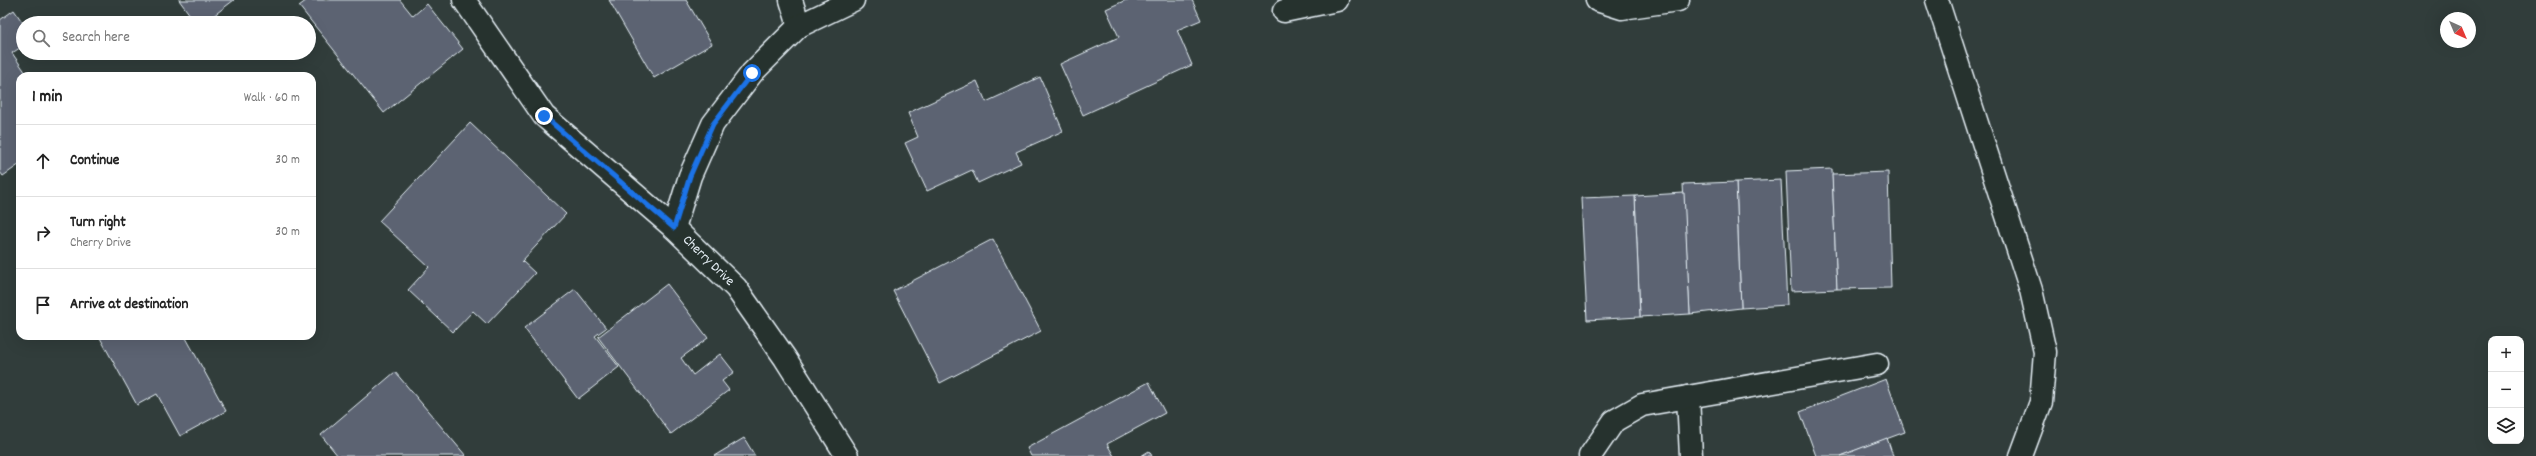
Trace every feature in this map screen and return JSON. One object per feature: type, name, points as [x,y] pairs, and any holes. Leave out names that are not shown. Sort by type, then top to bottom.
[{"type":"street","name":"Cherry Drive","points":[[464,0],[544,116],[674,228],[736,288],[784,358],[847,456]]},
{"type":"street","points":[[791,0],[799,26]]},
{"type":"street","points":[[674,228],[690,176],[713,124],[752,73],[799,26],[853,0]]},
{"type":"street","points":[[1284,11],[1337,0]]},
{"type":"street","points":[[1597,0],[1622,8],[1678,0]]},
{"type":"street","points":[[1937,0],[2031,290],[2045,352],[2041,402],[2021,456]]},
{"type":"street","points":[[1590,456],[1614,421],[1642,405],[1877,364]]},
{"type":"street","points":[[1688,397],[1691,456]]},
{"type":"building","points":[[179,0],[234,0],[213,16],[191,16]]},
{"type":"building","points":[[307,0],[400,0],[413,16],[427,4],[463,49],[384,113],[316,27],[316,16],[307,16],[299,6]]},
{"type":"building","points":[[609,0],[686,0],[712,44],[654,78]]},
{"type":"building","points":[[1126,0],[1192,0],[1201,20],[1177,30],[1192,65],[1083,115],[1060,64],[1119,37],[1106,9]]},
{"type":"building","points":[[14,10],[18,16],[16,16],[16,50],[12,53],[25,72],[16,72],[16,167],[3,176],[0,172],[0,20]]},
{"type":"building","points":[[1040,77],[1063,131],[1016,152],[1021,163],[978,183],[972,170],[927,191],[905,143],[918,137],[908,113],[977,81],[986,102]]},
{"type":"building","points":[[470,123],[566,214],[522,261],[535,273],[487,324],[473,311],[453,332],[408,290],[429,267],[379,221]]},
{"type":"building","points":[[1832,169],[1837,289],[1791,291],[1786,171]]},
{"type":"building","points":[[1888,172],[1891,288],[1837,289],[1832,174]]},
{"type":"building","points":[[1781,180],[1787,305],[1741,308],[1736,182]]},
{"type":"building","points":[[1736,182],[1741,308],[1690,314],[1683,184]]},
{"type":"building","points":[[1684,193],[1690,314],[1640,317],[1635,196]]},
{"type":"building","points":[[1635,196],[1640,317],[1587,320],[1581,198]]},
{"type":"building","points":[[993,239],[1041,331],[940,383],[893,291]]},
{"type":"building","points":[[667,284],[708,338],[681,358],[693,375],[720,354],[734,372],[722,381],[729,390],[671,434],[598,337]]},
{"type":"building","points":[[575,289],[606,328],[595,336],[619,367],[578,399],[524,328]]},
{"type":"building","points":[[101,340],[187,340],[226,411],[180,436],[157,394],[137,405]]},
{"type":"building","points":[[395,372],[466,456],[338,456],[321,435]]},
{"type":"building","points":[[1886,379],[1905,432],[1840,456],[1816,456],[1800,412]]},
{"type":"building","points":[[1149,382],[1165,413],[1107,444],[1114,456],[1031,456],[1027,448]]},
{"type":"building","points":[[744,438],[755,456],[714,456]]},
{"type":"building","points":[[1887,438],[1893,456],[1840,456]]},
{"type":"building","points":[[1149,451],[1152,456],[1141,456]]},
{"type":"route","points":[[544,116],[674,228],[690,176],[713,124],[752,73]]}]
